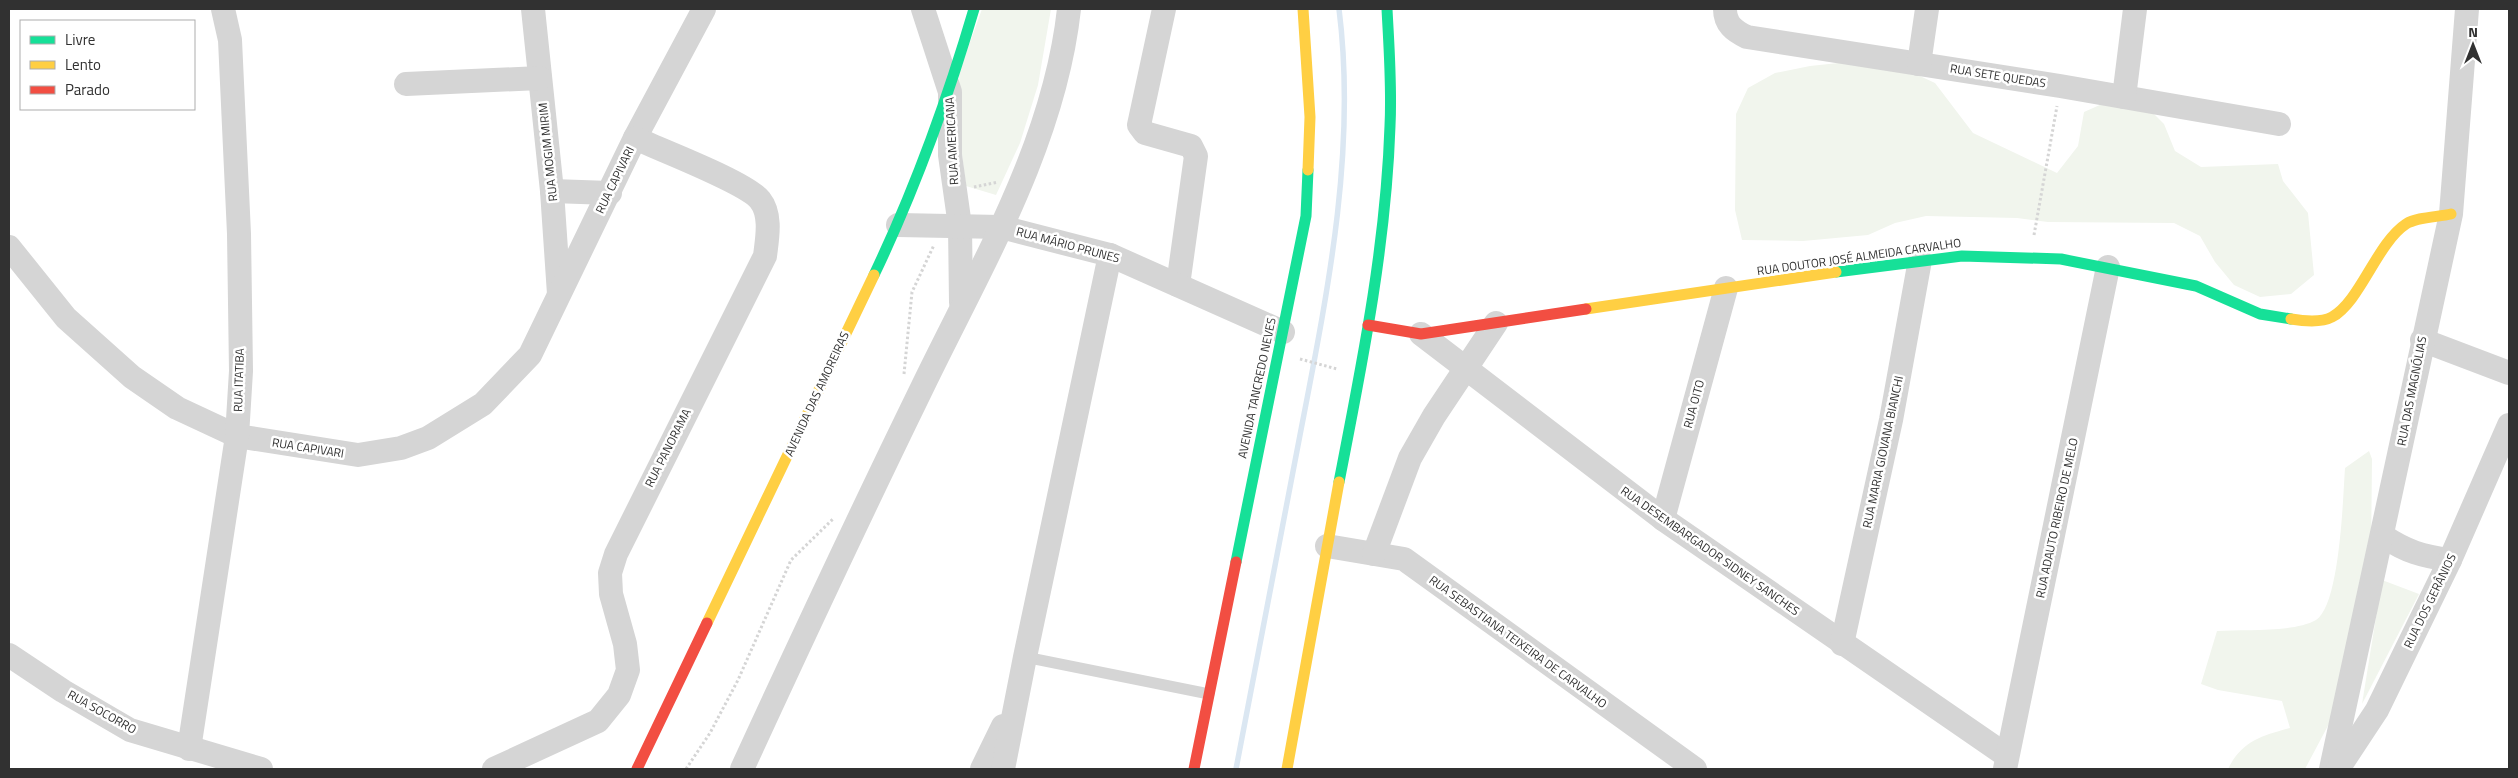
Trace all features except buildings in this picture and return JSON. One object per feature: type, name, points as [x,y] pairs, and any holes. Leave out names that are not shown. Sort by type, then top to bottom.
[{"type":"main road","name":"AVENIDA DAS AMOREIRAS","points":[[637,769],[898,225],[950,92],[974,9]]},
{"type":"main road","name":"AVENIDA TANCREDO NEVES","points":[[1194,769],[1306,216],[1310,117],[1303,9]]},
{"type":"main road","points":[[1287,769],[1368,326],[1391,143],[1391,58],[1388,9]]},
{"type":"main road","name":"RUA DOUTOR JOSÉ ALMEIDA CARVALHO","points":[[1368,326],[1421,334],[1920,260],[1962,256],[2060,259],[2108,267],[2196,286],[2260,314],[2306,321],[2332,317],[2346,304],[2394,234],[2408,224],[2451,214]]},
{"type":"street","name":"RUA ITATIBA","points":[[189,749],[237,436],[241,371],[239,234],[230,40],[223,9]]},
{"type":"street","name":"RUA MOGIM MIRIM","points":[[533,9],[552,191],[559,296]]},
{"type":"street","name":"RUA CAPIVARI","points":[[9,247],[66,318],[132,377],[177,408],[237,436],[358,455],[401,448],[428,438],[483,404],[530,355],[635,138],[704,9]]},
{"type":"street","name":"RUA AMERICANA","points":[[923,9],[950,92],[950,155],[954,192],[949,226],[961,307]]},
{"type":"street","points":[[742,769],[860,513],[1001,227],[1017,190],[1037,143],[1051,96],[1066,38],[1069,9]]},
{"type":"street","points":[[1164,9],[1138,125],[1145,133],[1191,146],[1195,149],[1196,156],[1178,285]]},
{"type":"street","points":[[1919,64],[1927,9]]},
{"type":"street","points":[[2124,97],[2135,9]]},
{"type":"street","name":"RUA DAS MAGNÓLIAS","points":[[2331,769],[2383,536],[2422,340],[2451,214],[2467,9]]},
{"type":"street","name":"RUA SETE QUEDAS","points":[[1725,12],[1733,30],[1746,38],[2124,97],[2279,124]]},
{"type":"street","points":[[406,84],[540,78]]},
{"type":"street","name":"RUA PANORAMA","points":[[494,769],[598,721],[619,695],[628,670],[625,644],[611,594],[610,574],[616,554],[765,256],[769,227],[760,200],[743,187],[635,138]]},
{"type":"street","points":[[552,191],[610,193]]},
{"type":"street","name":"RUA MÁRIO PRUNES","points":[[898,225],[1001,227],[1110,255],[1283,332]]},
{"type":"street","points":[[1003,769],[1110,255]]},
{"type":"street","name":"RUA MARIA GIOVANA BIANCHI","points":[[1842,644],[1891,420],[1920,260]]},
{"type":"street","name":"RUA ADAUTO RIBEIRO DE MELO","points":[[2006,763],[2108,267]]},
{"type":"street","name":"RUA OITO","points":[[1663,520],[1726,288]]},
{"type":"street","points":[[1374,554],[1410,458],[1465,368],[1496,323]]},
{"type":"street","name":"RUA DESEMBARGADOR SIDNEY SANCHES","points":[[1421,334],[1663,520],[1842,644],[2006,763]]},
{"type":"street","points":[[2422,340],[2509,373]]},
{"type":"street","name":"RUA DOS GERÂNIOS","points":[[2338,769],[2377,710],[2450,560],[2509,425]]},
{"type":"street","points":[[2383,536],[2404,550],[2425,557],[2450,560]]},
{"type":"street","name":"RUA SEBASTIANA TEIXEIRA DE CARVALHO","points":[[1327,546],[1404,559],[1696,769]]},
{"type":"street","name":"RUA SOCORRO","points":[[9,655],[63,691],[130,730],[261,769]]},
{"type":"street","points":[[982,769],[1016,700]]},
{"type":"lane","points":[[1025,656],[1210,695]]},
{"type":"path","points":[[2036,224],[2056,112]]},
{"type":"path","points":[[954,192],[1009,180],[1017,190]]},
{"type":"path","points":[[904,377],[912,292],[938,236],[949,226]]},
{"type":"path","points":[[1293,358],[1332,366]]},
{"type":"path","points":[[686,769],[710,733],[738,680],[791,560],[837,515]]},
{"type":"shaded area","points":[[982,9],[1051,9],[1038,85],[1020,143],[996,195],[966,186],[962,154],[959,73]]},
{"type":"shaded area","points":[[1848,62],[1909,71],[1935,83],[1973,133],[2057,173],[2078,146],[2084,112],[2111,100],[2141,101],[2164,124],[2175,151],[2201,167],[2278,164],[2283,181],[2308,213],[2314,275],[2291,294],[2260,297],[2234,285],[2215,262],[2200,236],[2174,223],[2048,222],[2017,218],[1926,216],[1895,223],[1868,235],[1803,241],[1742,240],[1735,210],[1736,114],[1748,88],[1775,73],[1810,66]]},
{"type":"shaded area","points":[[2369,451],[2372,459],[2371,555],[2331,720],[2305,769],[2228,769],[2240,752],[2253,741],[2290,728],[2282,701],[2218,690],[2201,684],[2217,631],[2281,629],[2316,620],[2324,610],[2335,573],[2339,549],[2345,468]]},
{"type":"shaded area","points":[[2382,580],[2419,594],[2362,704]]},
{"type":"waterway","points":[[1236,769],[1329,276],[1342,169],[1344,116],[1344,62],[1339,9]]},
{"type":"traffic: fast","points":[[874,275],[903,210],[929,144],[953,77],[974,9]]},
{"type":"traffic: fast","points":[[1339,482],[1372,305],[1384,216],[1391,111],[1387,9]]},
{"type":"traffic: fast","points":[[1236,562],[1306,216],[1308,170]]},
{"type":"traffic: fast","points":[[1836,272],[1962,256],[2061,259],[2196,286],[2260,314],[2291,319]]},
{"type":"traffic: slow","points":[[1303,9],[1310,117],[1308,170]]},
{"type":"traffic: slow","points":[[2291,319],[2317,321],[2332,317],[2351,299],[2386,244],[2406,224],[2451,214]]},
{"type":"traffic: slow","points":[[1586,309],[1836,272]]},
{"type":"traffic: slow","points":[[707,623],[874,275]]},
{"type":"traffic: slow","points":[[1287,769],[1339,482]]},
{"type":"traffic: jam","points":[[1368,325],[1421,334],[1586,309]]},
{"type":"traffic: jam","points":[[1194,769],[1236,562]]},
{"type":"traffic: jam","points":[[637,769],[707,623]]}]
